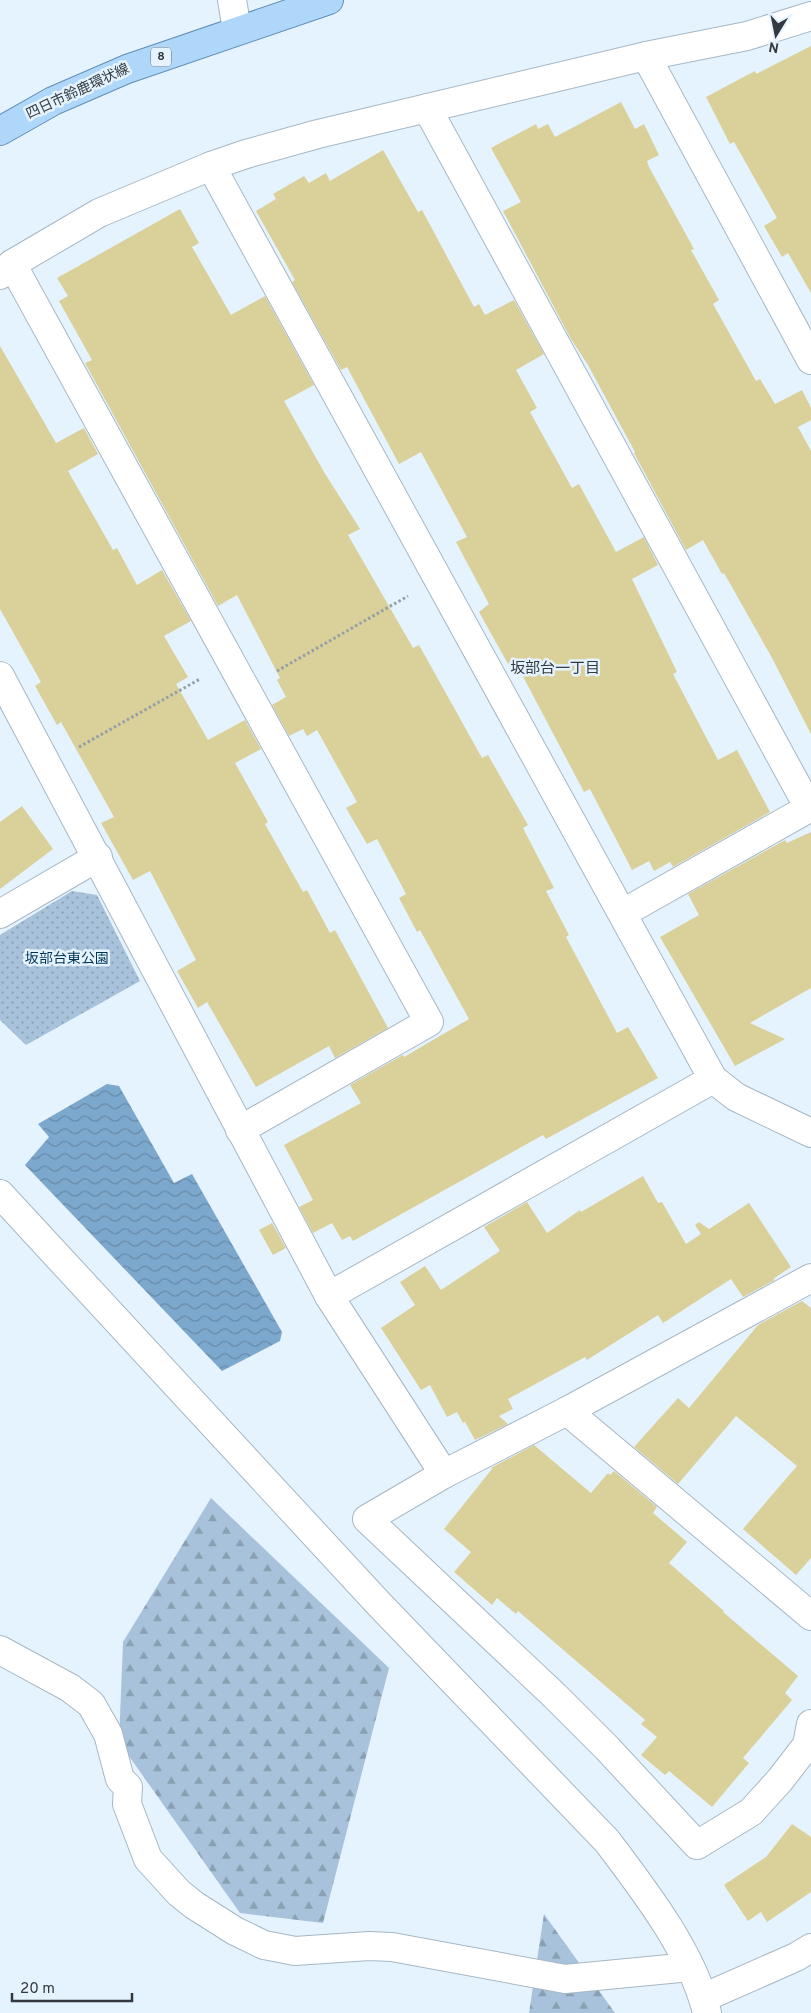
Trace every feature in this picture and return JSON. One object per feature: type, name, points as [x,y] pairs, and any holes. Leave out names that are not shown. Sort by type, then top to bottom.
[{"type":"main road","name":"四日市鈴鹿環状線","points":[[0,131],[53,101],[127,69],[329,0]]},
{"type":"street","points":[[232,0],[237,30]]},
{"type":"street","points":[[240,1130],[429,1022],[231,661],[6,269],[99,213],[211,166],[246,154],[318,134],[646,56],[747,36],[811,16]]},
{"type":"street","points":[[646,56],[811,360]]},
{"type":"street","points":[[427,108],[810,807],[623,912]]},
{"type":"street","points":[[211,166],[623,912],[713,1079],[736,1097],[811,1133]]},
{"type":"street","points":[[0,676],[330,1296],[444,1474]]},
{"type":"street","points":[[0,914],[98,857]]},
{"type":"street","points":[[330,1296],[713,1079]]},
{"type":"street","points":[[0,1194],[380,1604],[607,1841],[662,1918],[690,1967],[705,2005],[811,1948]]},
{"type":"street","points":[[811,1278],[567,1411],[444,1474],[367,1519],[562,1702],[697,1846],[751,1812],[806,1745],[811,1724]]},
{"type":"street","points":[[567,1411],[811,1616]]},
{"type":"street","points":[[0,1650],[70,1688],[91,1704],[108,1734],[120,1779],[128,1787],[127,1804],[148,1859],[163,1878],[194,1905],[236,1931],[264,1944],[295,1951],[369,1946],[392,1947],[565,1979],[690,1967]]},
{"type":"path","points":[[246,689],[438,578]]},
{"type":"path","points":[[48,764],[231,661]]},
{"type":"green space","name":"坂部台東公園","points":[[72,891],[97,895],[140,981],[26,1045],[0,1020],[0,935]]},
{"type":"green space","points":[[211,1498],[389,1668],[323,1923],[240,1913],[119,1742],[123,1642]]},
{"type":"green space","points":[[544,1914],[615,2013],[529,2013]]},
{"type":"water","points":[[107,1084],[119,1086],[174,1183],[192,1174],[282,1332],[280,1341],[222,1371],[25,1165],[49,1137],[38,1124]]},
{"type":"building","points":[[811,46],[811,293],[788,253],[782,257],[764,226],[777,218],[734,142],[730,144],[706,97],[755,71],[756,74]]},
{"type":"building","points":[[621,102],[635,129],[644,124],[659,155],[647,161],[649,167],[694,249],[691,250],[719,300],[713,304],[756,381],[760,379],[775,404],[802,390],[811,408],[811,420],[798,427],[811,451],[811,734],[772,658],[703,540],[686,550],[635,452],[588,365],[571,339],[503,211],[521,202],[491,148],[536,124],[538,129],[548,124],[555,137]]},
{"type":"building","points":[[383,150],[418,212],[422,210],[474,307],[479,304],[485,315],[514,300],[544,354],[516,370],[537,408],[530,412],[572,488],[579,484],[616,552],[644,537],[658,565],[632,579],[677,672],[673,674],[718,760],[737,750],[770,812],[673,867],[670,862],[654,871],[649,861],[632,870],[590,789],[584,792],[518,667],[512,671],[479,612],[489,604],[456,542],[467,537],[421,452],[399,464],[347,367],[341,370],[292,282],[295,280],[256,211],[276,199],[273,194],[304,176],[309,183],[326,173],[330,181]]},
{"type":"building","points":[[180,209],[199,243],[192,247],[231,315],[265,296],[314,385],[284,401],[324,472],[360,529],[348,535],[413,648],[419,645],[482,758],[488,755],[528,825],[523,828],[554,888],[546,891],[569,935],[566,937],[617,1033],[628,1027],[658,1078],[546,1139],[543,1135],[353,1241],[350,1236],[342,1240],[332,1223],[313,1233],[299,1207],[313,1200],[284,1145],[361,1103],[350,1085],[403,1055],[404,1057],[469,1019],[420,930],[417,932],[399,898],[406,894],[377,839],[367,844],[346,808],[357,802],[317,730],[307,736],[303,729],[289,736],[272,705],[286,697],[277,680],[280,678],[237,595],[218,606],[85,363],[92,360],[59,301],[68,296],[57,278]]},
{"type":"building","points":[[0,346],[56,443],[84,428],[98,454],[68,471],[113,550],[117,548],[137,585],[162,570],[191,621],[164,636],[188,677],[176,684],[208,740],[245,720],[261,749],[235,763],[268,822],[265,824],[303,892],[307,890],[330,933],[335,930],[388,1028],[335,1058],[329,1046],[256,1087],[207,1002],[198,1008],[177,971],[196,960],[150,871],[133,880],[101,823],[114,817],[61,722],[57,725],[35,686],[41,682],[0,609]]},
{"type":"building","points":[[22,806],[53,849],[0,889],[0,822]]},
{"type":"building","points":[[811,832],[811,988],[750,1023],[785,1039],[735,1066],[660,937],[699,915],[688,894],[785,840],[787,843]]},
{"type":"building","points":[[643,1176],[658,1203],[662,1202],[686,1244],[701,1234],[695,1225],[699,1222],[709,1229],[749,1203],[791,1267],[773,1279],[775,1280],[743,1297],[731,1279],[663,1323],[658,1315],[587,1360],[585,1357],[508,1399],[513,1409],[499,1416],[508,1424],[475,1440],[457,1412],[447,1417],[430,1385],[421,1390],[381,1328],[415,1305],[400,1282],[425,1266],[441,1290],[500,1251],[484,1227],[527,1202],[547,1233],[580,1210],[581,1212]]},
{"type":"building","points":[[272,1223],[286,1248],[273,1255],[259,1230]]},
{"type":"building","points":[[802,1301],[811,1308],[811,1558],[796,1575],[743,1529],[797,1466],[736,1416],[678,1484],[634,1447],[678,1398],[689,1408],[758,1325]]},
{"type":"building","points":[[534,1445],[591,1493],[608,1473],[610,1475],[614,1471],[657,1507],[653,1513],[687,1542],[669,1563],[798,1676],[785,1693],[792,1700],[743,1758],[749,1763],[712,1807],[669,1771],[665,1775],[641,1755],[657,1737],[641,1724],[645,1720],[518,1611],[516,1614],[497,1598],[492,1605],[454,1572],[471,1552],[444,1529],[491,1468]]},
{"type":"building","points":[[792,1824],[811,1837],[811,1892],[767,1922],[761,1912],[748,1921],[724,1885],[766,1857]]},
{"type":"district","name":"坂部台一丁目","points":[[555,669]]}]
